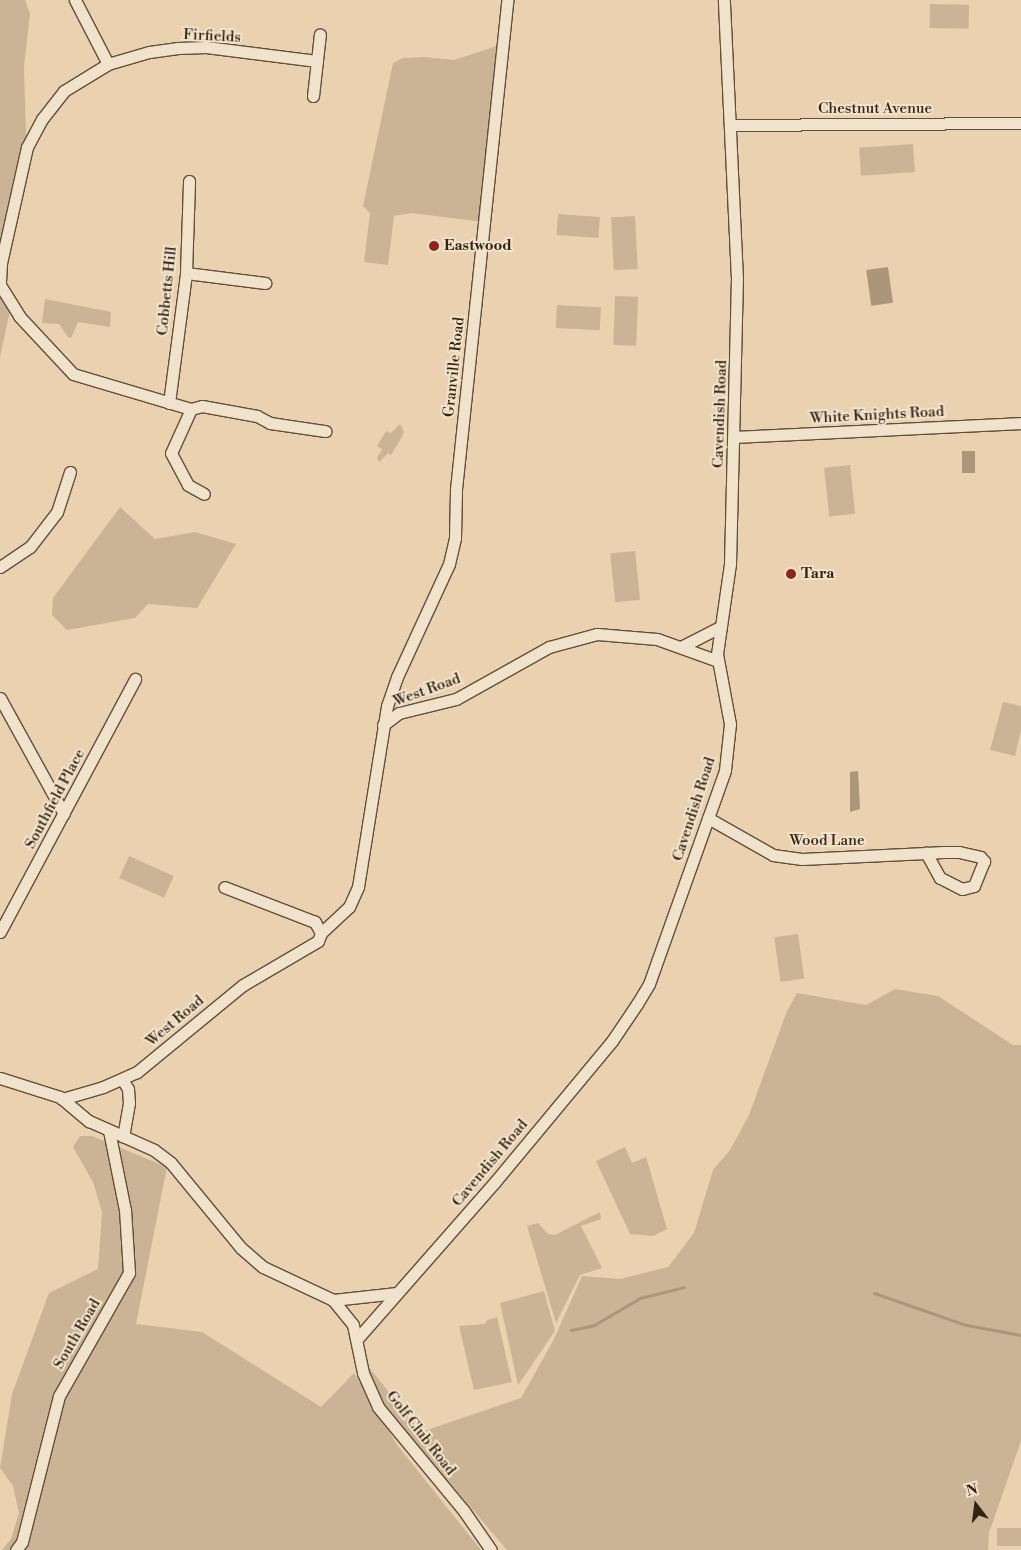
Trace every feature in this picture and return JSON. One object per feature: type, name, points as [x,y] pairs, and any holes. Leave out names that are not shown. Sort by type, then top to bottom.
[{"type":"street","points":[[75,0],[108,64]]},
{"type":"street","name":"Granville Road","points":[[383,725],[396,677],[449,564],[455,538],[456,489],[508,0]]},
{"type":"street","name":"Cavendish Road","points":[[358,1339],[612,1041],[637,1004],[649,984],[725,770],[728,749],[728,710],[718,661],[720,627],[730,564],[737,278],[724,0]]},
{"type":"street","points":[[313,96],[320,34]]},
{"type":"street","name":"Firfields","points":[[0,263],[27,147],[42,119],[64,91],[108,64],[149,52],[196,48],[317,61]]},
{"type":"street","name":"Chestnut Avenue","points":[[730,125],[1021,123]]},
{"type":"street","name":"Cobbetts Hill","points":[[169,403],[186,273],[189,181]]},
{"type":"street","points":[[0,263],[0,284],[8,302],[67,371],[191,409],[202,406],[257,416],[270,423],[325,431]]},
{"type":"street","points":[[186,273],[265,283]]},
{"type":"street","points":[[191,409],[170,453],[188,484],[197,493]]},
{"type":"street","name":"White Knights Road","points":[[734,438],[1021,423]]},
{"type":"street","points":[[0,567],[30,548],[57,512],[70,472]]},
{"type":"street","points":[[681,647],[720,627]]},
{"type":"street","name":"West Road","points":[[62,1099],[122,1079],[136,1072],[244,985],[318,941],[321,933],[348,907],[358,887],[383,725],[399,713],[456,699],[549,647],[579,637],[618,634],[657,639],[718,661]]},
{"type":"street","name":"Southfield Place","points":[[0,932],[135,678]]},
{"type":"street","points":[[0,698],[64,814]]},
{"type":"street","name":"Wood Lane","points":[[708,818],[773,855],[802,859],[926,853],[959,852],[980,857],[984,861],[974,886],[962,889],[940,878],[926,853]]},
{"type":"street","points":[[224,888],[304,916],[315,922],[321,933]]},
{"type":"street","points":[[0,1078],[62,1099],[109,1131],[154,1150],[171,1163],[253,1259],[333,1300],[397,1294]]},
{"type":"street","points":[[122,1079],[128,1089],[123,1136]]},
{"type":"street","name":"South Road","points":[[16,1550],[22,1542],[59,1396],[129,1273],[125,1210],[109,1131]]},
{"type":"street","name":"Golf Club Road","points":[[333,1300],[347,1315],[358,1339],[363,1373],[378,1408],[464,1512],[490,1550]]},
{"type":"shaded area","points":[[0,0],[25,0],[30,14],[24,67],[26,135],[0,244]]},
{"type":"shaded area","points":[[930,4],[969,5],[969,29],[930,28]]},
{"type":"shaded area","points":[[506,43],[484,222],[411,213],[394,216],[388,265],[364,262],[370,213],[363,206],[393,63],[403,58],[425,57],[454,60]]},
{"type":"shaded area","points":[[913,144],[915,172],[861,176],[859,148]]},
{"type":"shaded area","points":[[558,214],[600,217],[598,238],[557,235]]},
{"type":"shaded area","points":[[635,216],[638,269],[614,270],[611,217]]},
{"type":"shaded area","points":[[888,267],[893,303],[871,306],[866,270]]},
{"type":"shaded area","points":[[0,291],[10,311],[0,357]]},
{"type":"shaded area","points":[[615,296],[638,297],[636,346],[613,345]]},
{"type":"shaded area","points":[[45,299],[111,312],[110,327],[78,322],[71,338],[68,337],[59,324],[42,323]]},
{"type":"shaded area","points":[[557,305],[601,307],[600,330],[556,328]]},
{"type":"shaded area","points":[[400,424],[404,432],[400,440],[391,455],[388,453],[379,462],[377,458],[382,449],[377,446],[386,431],[391,433]]},
{"type":"shaded area","points":[[962,451],[975,451],[975,473],[962,473]]},
{"type":"shaded area","points":[[850,465],[855,514],[829,516],[824,468]]},
{"type":"shaded area","points":[[120,507],[155,539],[195,532],[236,544],[197,608],[148,604],[135,618],[67,630],[52,615],[53,598]]},
{"type":"shaded area","points":[[635,551],[640,600],[615,602],[610,554]]},
{"type":"shaded area","points":[[1003,702],[1021,706],[1021,730],[1015,756],[990,750]]},
{"type":"shaded area","points":[[858,771],[860,809],[850,812],[850,772]]},
{"type":"shaded area","points":[[129,856],[174,876],[164,898],[119,878]]},
{"type":"shaded area","points":[[798,934],[804,979],[780,982],[774,937]]},
{"type":"shaded area","points":[[895,989],[938,996],[1013,1045],[1021,1045],[1021,1441],[989,1533],[988,1550],[507,1550],[383,1404],[367,1365],[421,1432],[521,1398],[553,1341],[582,1276],[620,1279],[668,1267],[694,1233],[713,1170],[730,1150],[749,1115],[787,1011],[797,993],[866,1005]]},
{"type":"shaded area","points":[[80,1136],[92,1136],[167,1167],[136,1324],[202,1332],[321,1407],[354,1373],[398,1446],[481,1550],[2,1550],[11,1539],[19,1513],[13,1486],[0,1468],[12,1394],[49,1293],[98,1269],[102,1212],[93,1182],[73,1147]]},
{"type":"shaded area","points":[[625,1147],[632,1163],[646,1157],[667,1229],[653,1236],[630,1234],[596,1161]]},
{"type":"shaded area","points":[[600,1212],[601,1219],[581,1226],[602,1268],[580,1275],[556,1323],[527,1226],[538,1223],[548,1234],[555,1235]]},
{"type":"shaded area","points":[[544,1291],[555,1331],[518,1385],[500,1303]]},
{"type":"shaded area","points":[[497,1317],[512,1382],[474,1390],[459,1326],[485,1324],[487,1320]]},
{"type":"shaded area","points":[[997,1528],[1021,1528],[1021,1546],[997,1546]]},
{"type":"waterway","points":[[571,1330],[594,1325],[640,1298],[684,1287]]},
{"type":"waterway","points":[[874,1293],[966,1325],[1021,1335]]},
{"type":"place","name":"Eastwood","points":[[434,246]]},
{"type":"place","name":"Tara","points":[[791,574]]}]
